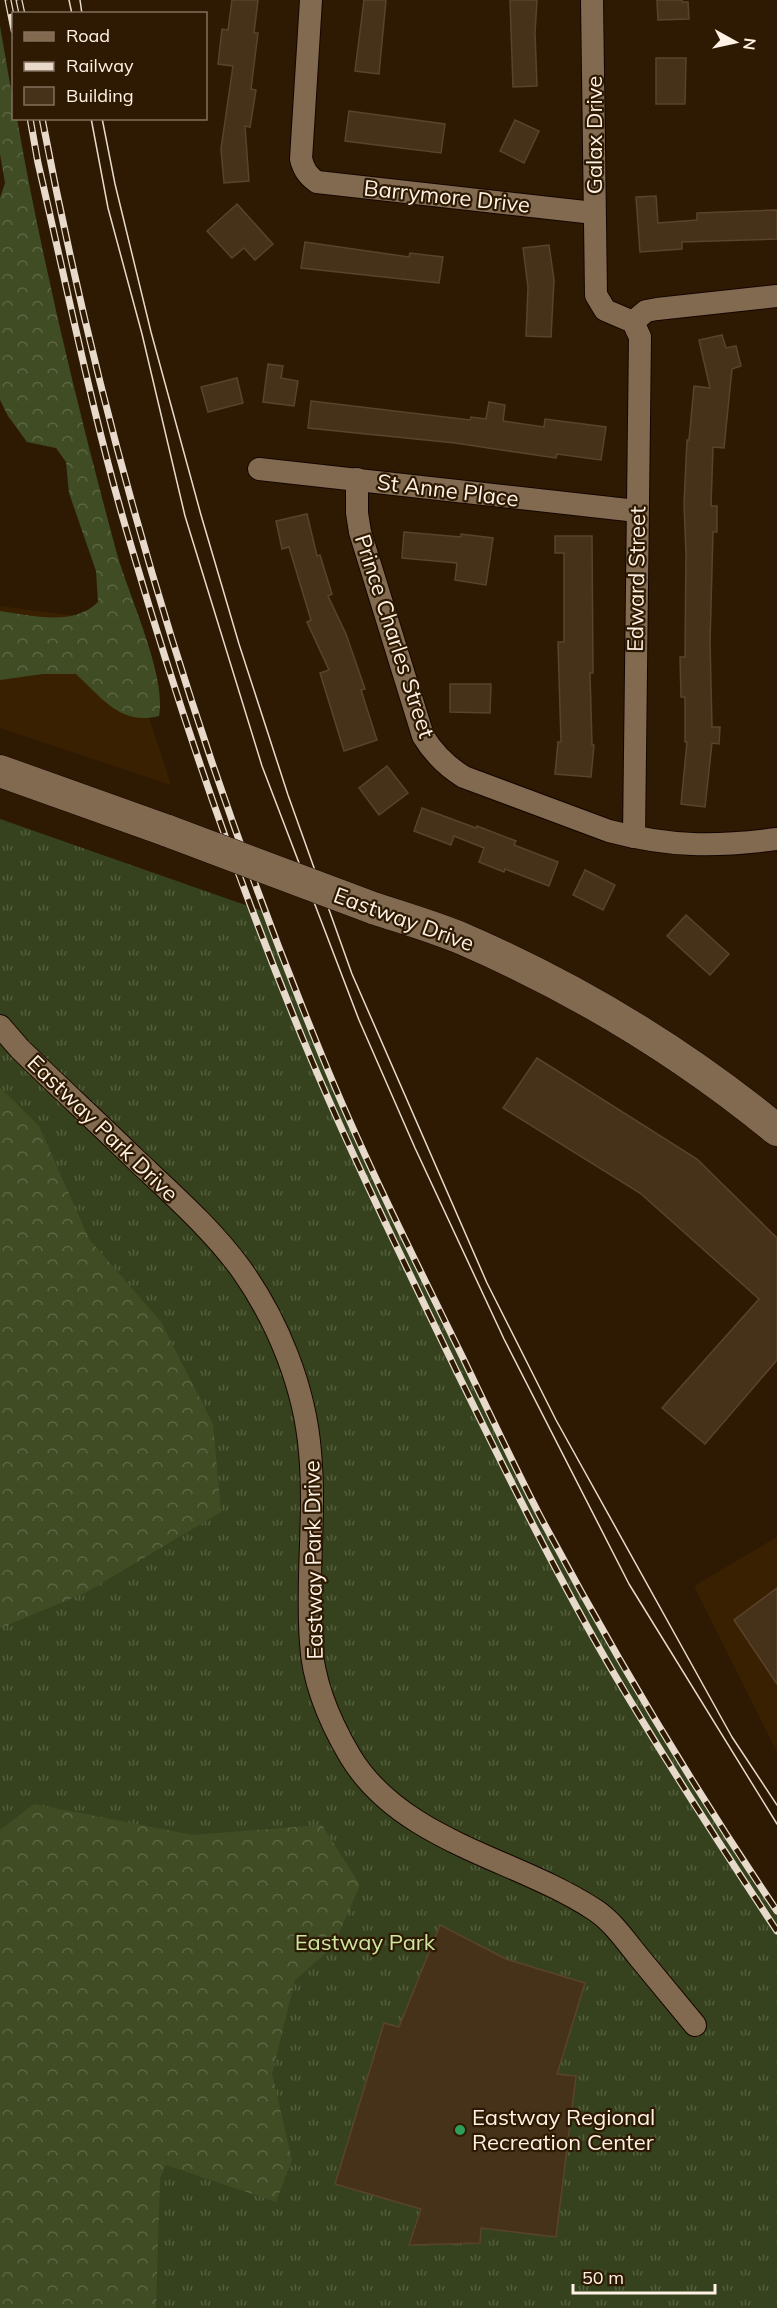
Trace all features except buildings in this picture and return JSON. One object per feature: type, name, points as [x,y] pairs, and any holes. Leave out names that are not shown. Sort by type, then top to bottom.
[{"type":"main road","name":"Eastway Drive","points":[[0,771],[461,938],[582,997],[718,1083],[777,1130]]},
{"type":"street","name":"Barrymore Drive","points":[[311,0],[302,159],[304,170],[317,182],[594,213]]},
{"type":"street","name":"Galax Drive","points":[[592,0],[596,296],[600,306],[633,322]]},
{"type":"street","points":[[633,322],[646,311],[657,309],[777,296]]},
{"type":"street","name":"Edward Street","points":[[633,322],[640,337],[634,837]]},
{"type":"street","name":"St Anne Place","points":[[259,469],[637,511]]},
{"type":"street","name":"Prince Charles Street","points":[[357,479],[357,513],[360,532],[423,736],[431,750],[445,765],[464,777],[609,831],[634,837],[698,845],[730,845],[777,839]]},
{"type":"street","name":"Eastway Park Drive","points":[[0,1026],[20,1049],[206,1228],[242,1270],[273,1324],[297,1387],[309,1441],[313,1509],[310,1645],[328,1715],[359,1770],[395,1806],[416,1820],[453,1841],[550,1885],[598,1912],[618,1930],[695,2025]]},
{"type":"shaded area","points":[[0,606],[117,621],[171,785],[0,728]]},
{"type":"shaded area","points":[[777,1537],[777,1752],[694,1586]]},
{"type":"green space","points":[[0,26],[12,95],[12,120],[17,120],[62,337],[117,554],[146,636],[158,680],[159,716],[134,717],[113,708],[76,674],[43,674],[0,680],[0,611],[38,617],[64,617],[88,610],[98,602],[96,571],[69,493],[66,462],[56,448],[27,442],[8,416],[0,400],[0,198],[5,183],[0,154]]},
{"type":"green space","name":"Eastway Park","points":[[0,819],[265,912],[341,1101],[424,1287],[515,1469],[613,1647],[693,1781],[777,1909],[777,2308],[0,2308]]},
{"type":"green space","points":[[0,1087],[39,1126],[89,1239],[161,1322],[213,1424],[221,1512],[85,1593],[0,1628]]},
{"type":"green space","points":[[34,1804],[193,1835],[322,1825],[360,1885],[333,1947],[295,1980],[272,2074],[292,2160],[276,2202],[166,2165],[160,2178],[156,2308],[0,2308],[0,1830]]},
{"type":"tram line","points":[[69,0],[72,12]]},
{"type":"tram line","points":[[80,0],[82,12]]},
{"type":"tram line","points":[[91,120],[108,208],[142,334],[185,516],[262,766],[359,1020],[415,1148],[504,1339],[629,1584],[777,1824]]},
{"type":"tram line","points":[[102,120],[115,184],[151,332],[201,515],[239,644],[288,795],[352,974],[487,1283],[556,1420],[732,1737],[777,1805]]},
{"type":"railway","points":[[8,0],[12,20]]},
{"type":"railway","points":[[19,0],[22,12]]},
{"type":"railway","points":[[30,120],[93,405],[118,501],[172,678],[215,807],[286,998],[364,1177],[532,1524],[616,1677],[715,1837],[777,1931]]},
{"type":"railway","points":[[42,120],[66,238],[94,358],[158,594],[235,827],[322,1056],[390,1208],[540,1516],[653,1717],[777,1911]]},
{"type":"place","name":"Eastway Regional Recreation Center","points":[[460,2130]]}]
